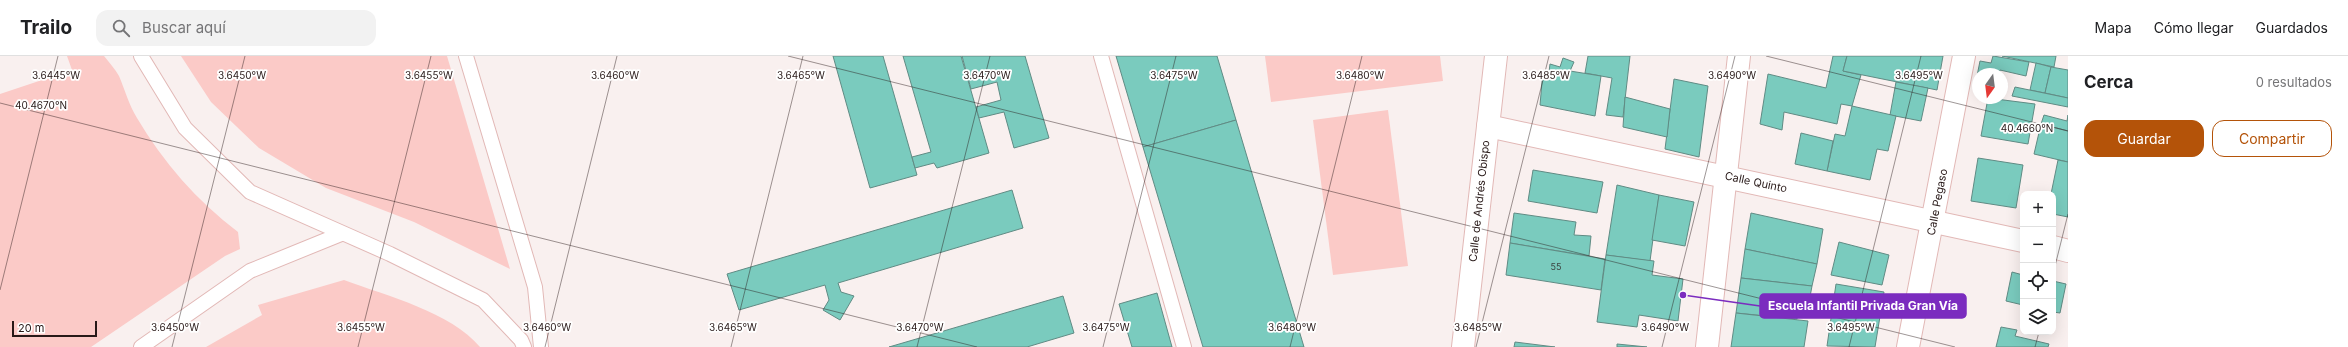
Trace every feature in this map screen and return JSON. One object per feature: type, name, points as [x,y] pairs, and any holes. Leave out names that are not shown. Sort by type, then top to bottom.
[{"type":"street","name":"Calle de Andrés Obispo","points":[[1463,347],[1496,56]]},
{"type":"street","points":[[1706,347],[1724,175],[1739,56]]},
{"type":"street","name":"Calle Pegaso","points":[[1908,347],[1934,221],[1964,56]]},
{"type":"street","name":"Calle Quinto","points":[[1488,126],[1724,175],[2020,240]]},
{"type":"street","points":[[2056,248],[2068,251]]},
{"type":"lane","points":[[141,56],[185,128],[250,192],[341,234],[390,254],[483,300],[521,340],[524,347]]},
{"type":"lane","points":[[466,56],[535,288],[541,347]]},
{"type":"lane","points":[[1101,56],[1184,347]]},
{"type":"lane","points":[[141,347],[250,272],[341,234]]},
{"type":"shaded area","points":[[67,56],[104,56],[119,76],[134,113],[158,150],[195,194],[238,232],[240,249],[225,256],[91,347],[0,347],[0,94],[72,70]]},
{"type":"shaded area","points":[[181,56],[447,56],[510,269],[414,222],[326,188],[259,148],[211,102]]},
{"type":"shaded area","points":[[1265,56],[1440,56],[1443,81],[1271,102]]},
{"type":"shaded area","points":[[1388,110],[1408,266],[1333,275],[1313,120]]},
{"type":"shaded area","points":[[344,280],[417,306],[436,315],[453,324],[468,335],[480,347],[206,347],[262,315],[258,305]]},
{"type":"building","points":[[833,56],[883,56],[917,175],[870,188]]},
{"type":"building","points":[[903,56],[961,56],[989,153],[937,168],[934,163],[915,168],[912,157],[931,152]]},
{"type":"building","points":[[962,56],[1025,56],[1049,138],[1014,148],[1004,112],[979,118],[976,107],[1001,100],[997,82],[971,89]]},
{"type":"building","points":[[1116,56],[1217,56],[1236,120],[1143,147]]},
{"type":"building","points":[[1588,56],[1630,56],[1623,117],[1606,115],[1612,78],[1585,73]]},
{"type":"building","points":[[1833,56],[1847,56],[1843,71],[1861,75],[1852,106],[1841,104],[1837,124],[1784,112],[1782,130],[1760,124],[1768,74],[1826,88]]},
{"type":"building","points":[[1847,56],[1943,56],[1937,90],[1843,71]]},
{"type":"building","points":[[1993,56],[2029,62],[2026,76],[2008,72],[2008,68],[1979,68],[1980,61],[1991,63]]},
{"type":"building","points":[[2002,56],[2056,56],[2054,67]]},
{"type":"building","points":[[1563,58],[1574,62],[1570,71],[1601,76],[1595,116],[1540,105],[1543,71],[1549,72],[1550,64],[1560,67]]},
{"type":"building","points":[[2036,63],[2051,67],[2045,93],[2030,90]]},
{"type":"building","points":[[2051,67],[2068,70],[2068,98],[2045,93]]},
{"type":"building","points":[[1674,79],[1708,86],[1699,157],[1665,149]]},
{"type":"building","points":[[1896,82],[1928,88],[1921,121],[1890,115]]},
{"type":"building","points":[[2015,87],[2068,98],[2068,107],[2012,96]]},
{"type":"building","points":[[1625,97],[1670,109],[1667,137],[1623,127]]},
{"type":"building","points":[[2008,101],[2035,104],[2028,144],[1981,136],[1987,104],[2008,104]]},
{"type":"building","points":[[1852,106],[1896,116],[1888,151],[1877,149],[1870,180],[1827,171],[1835,134],[1845,136]]},
{"type":"building","points":[[2044,115],[2067,121],[2068,115],[2068,131],[2041,124]]},
{"type":"building","points":[[1236,120],[1304,347],[1203,347],[1143,147]]},
{"type":"building","points":[[2041,124],[2068,131],[2068,162],[2034,154]]},
{"type":"building","points":[[1801,133],[1833,141],[1827,171],[1795,164]]},
{"type":"building","points":[[1978,158],[2023,165],[2016,208],[1971,201]]},
{"type":"building","points":[[2058,160],[2068,162],[2068,217],[2056,215],[2056,191],[2052,191]]},
{"type":"building","points":[[1533,170],[1603,182],[1597,213],[1528,201]]},
{"type":"building","points":[[1617,185],[1659,195],[1650,261],[1606,255]]},
{"type":"building","points":[[1012,190],[1023,228],[838,283],[841,292],[854,296],[840,320],[823,310],[829,300],[825,285],[739,310],[727,274]]},
{"type":"building","points":[[1659,195],[1694,202],[1685,246],[1652,240]]},
{"type":"building","points":[[1514,213],[1576,222],[1574,235],[1591,236],[1589,256],[1510,243]]},
{"type":"building","points":[[1751,213],[1823,229],[1817,264],[1745,249]]},
{"type":"building","points":[[1839,242],[1889,255],[1882,285],[1831,275]]},
{"type":"building","points":[[1510,243],[1605,259],[1601,290],[1506,275]]},
{"type":"building","points":[[1745,249],[1817,264],[1812,286],[1741,278]]},
{"type":"building","points":[[1606,255],[1654,261],[1652,275],[1683,279],[1678,321],[1639,315],[1637,327],[1597,322]]},
{"type":"building","points":[[2012,272],[2020,274],[2020,304],[2006,301]]},
{"type":"building","points":[[1741,278],[1812,286],[1807,313],[1798,311],[1797,319],[1736,313]]},
{"type":"building","points":[[2056,282],[2066,284],[2060,313],[2056,312]]},
{"type":"building","points":[[1836,284],[1884,292],[1875,347],[1827,346]]},
{"type":"building","points":[[1157,293],[1172,347],[1132,347],[1119,304]]},
{"type":"building","points":[[1063,296],[1074,333],[1027,347],[889,347]]},
{"type":"building","points":[[1736,313],[1808,321],[1804,347],[1731,347]]},
{"type":"building","points":[[2001,327],[2017,330],[2015,336],[2049,344],[2048,347],[1996,347]]},
{"type":"building","points":[[1515,342],[1555,347],[1514,347]]},
{"type":"building","points":[[1617,344],[1647,347],[1617,347]]},
{"type":"place","name":"Escuela Infantil Privada Gran Vía","points":[[1683,295]]}]
